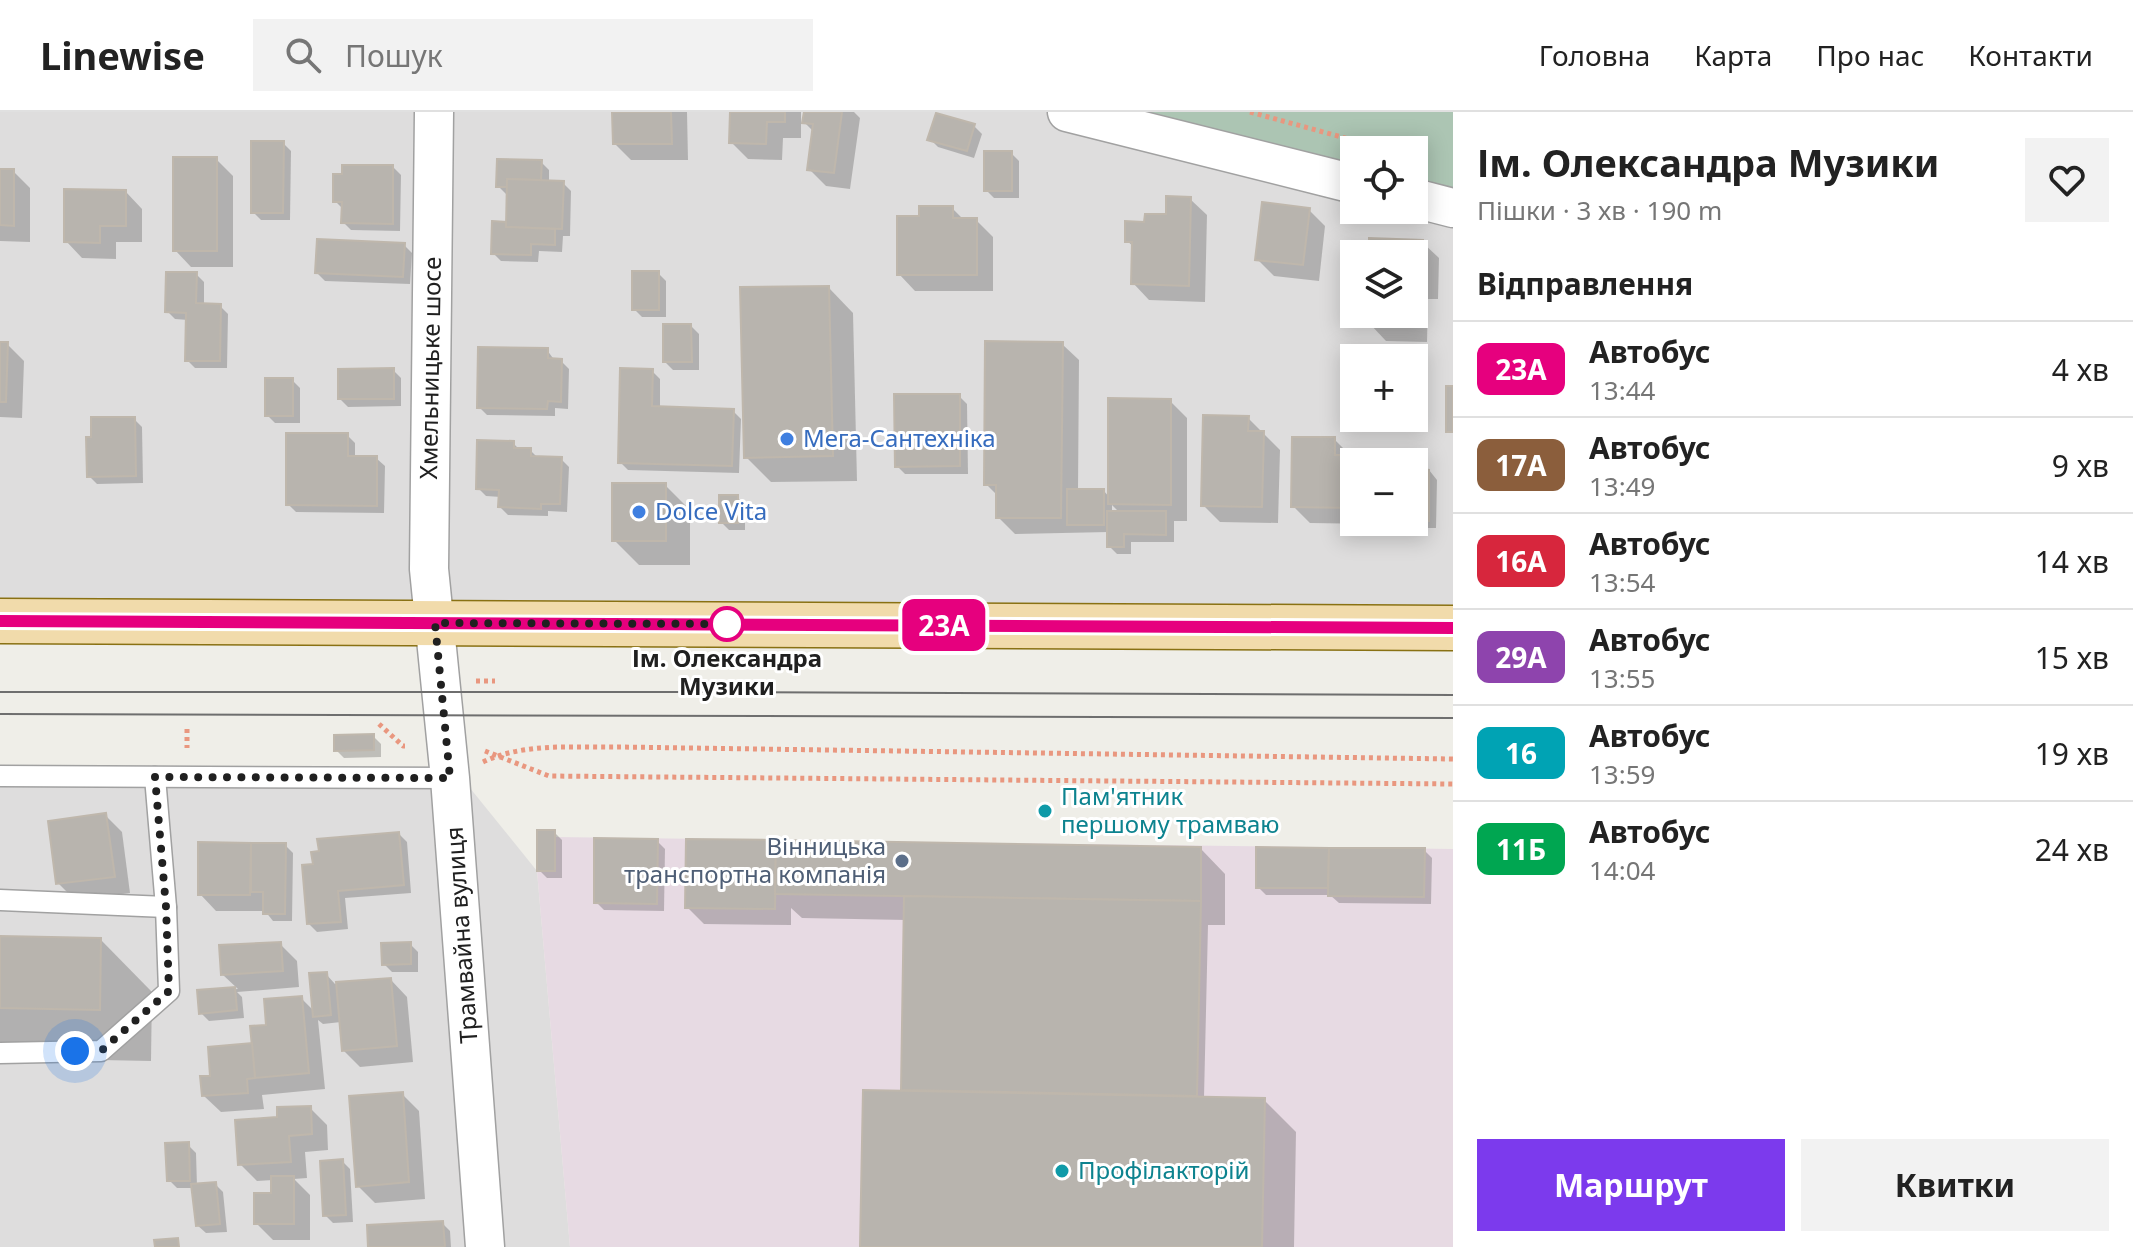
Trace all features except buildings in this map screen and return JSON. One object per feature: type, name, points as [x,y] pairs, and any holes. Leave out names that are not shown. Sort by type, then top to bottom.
[{"type":"main road","points":[[0,621],[1453,628]]},
{"type":"street","name":"Хмельницьке шосе","points":[[434,112],[429,569],[435,623]]},
{"type":"street","points":[[1067,112],[1340,180]]},
{"type":"street","points":[[1428,202],[1453,208]]},
{"type":"street","name":"Трамвайна вулиця","points":[[435,623],[485,1247]]},
{"type":"lane","points":[[0,776],[155,777],[448,761]]},
{"type":"lane","points":[[0,1053],[101,1051],[169,991],[166,907],[155,777]]},
{"type":"lane","points":[[0,900],[166,907]]},
{"type":"path","points":[[1250,112],[1340,137]]},
{"type":"path","points":[[476,681],[495,681]]},
{"type":"path","points":[[379,724],[403,746],[448,761],[496,756],[531,748],[620,747],[1453,759]]},
{"type":"path","points":[[187,729],[187,754]]},
{"type":"path","points":[[448,761],[466,743],[549,776],[1453,784]]},
{"type":"shaded area","points":[[0,112],[1067,112],[1340,180],[1340,224],[1428,224],[1428,209],[1453,208],[1453,645],[0,638]]},
{"type":"shaded area","points":[[457,772],[537,871],[570,1247],[0,1247],[0,773]]},
{"type":"shaded area","points":[[555,837],[1453,849],[1453,1247],[570,1247],[537,871],[555,871]]},
{"type":"green space","points":[[1067,112],[1453,112],[1453,208],[1428,202],[1428,136],[1340,136],[1340,180]]},
{"type":"tram line","points":[[0,692],[1453,695]]},
{"type":"tram line","points":[[0,714],[1453,718]]},
{"type":"bus line","name":"23А","points":[[0,621],[1453,628]]},
{"type":"place","name":"Мега-Сантехніка","points":[[787,439]]},
{"type":"place","name":"Dolce Vita","points":[[639,512]]},
{"type":"place","name":"Ім. Олександра Музики","points":[[727,624]]},
{"type":"place","name":"Пам'ятник першому трамваю","points":[[1045,811]]},
{"type":"place","name":"Вінницька транспортна компанія","points":[[902,861]]},
{"type":"place","name":"Профілакторій","points":[[1062,1171]]},
{"type":"route","points":[[75,1051],[101,1051],[169,991],[166,907],[155,777],[450,778],[435,623],[727,624]]}]
